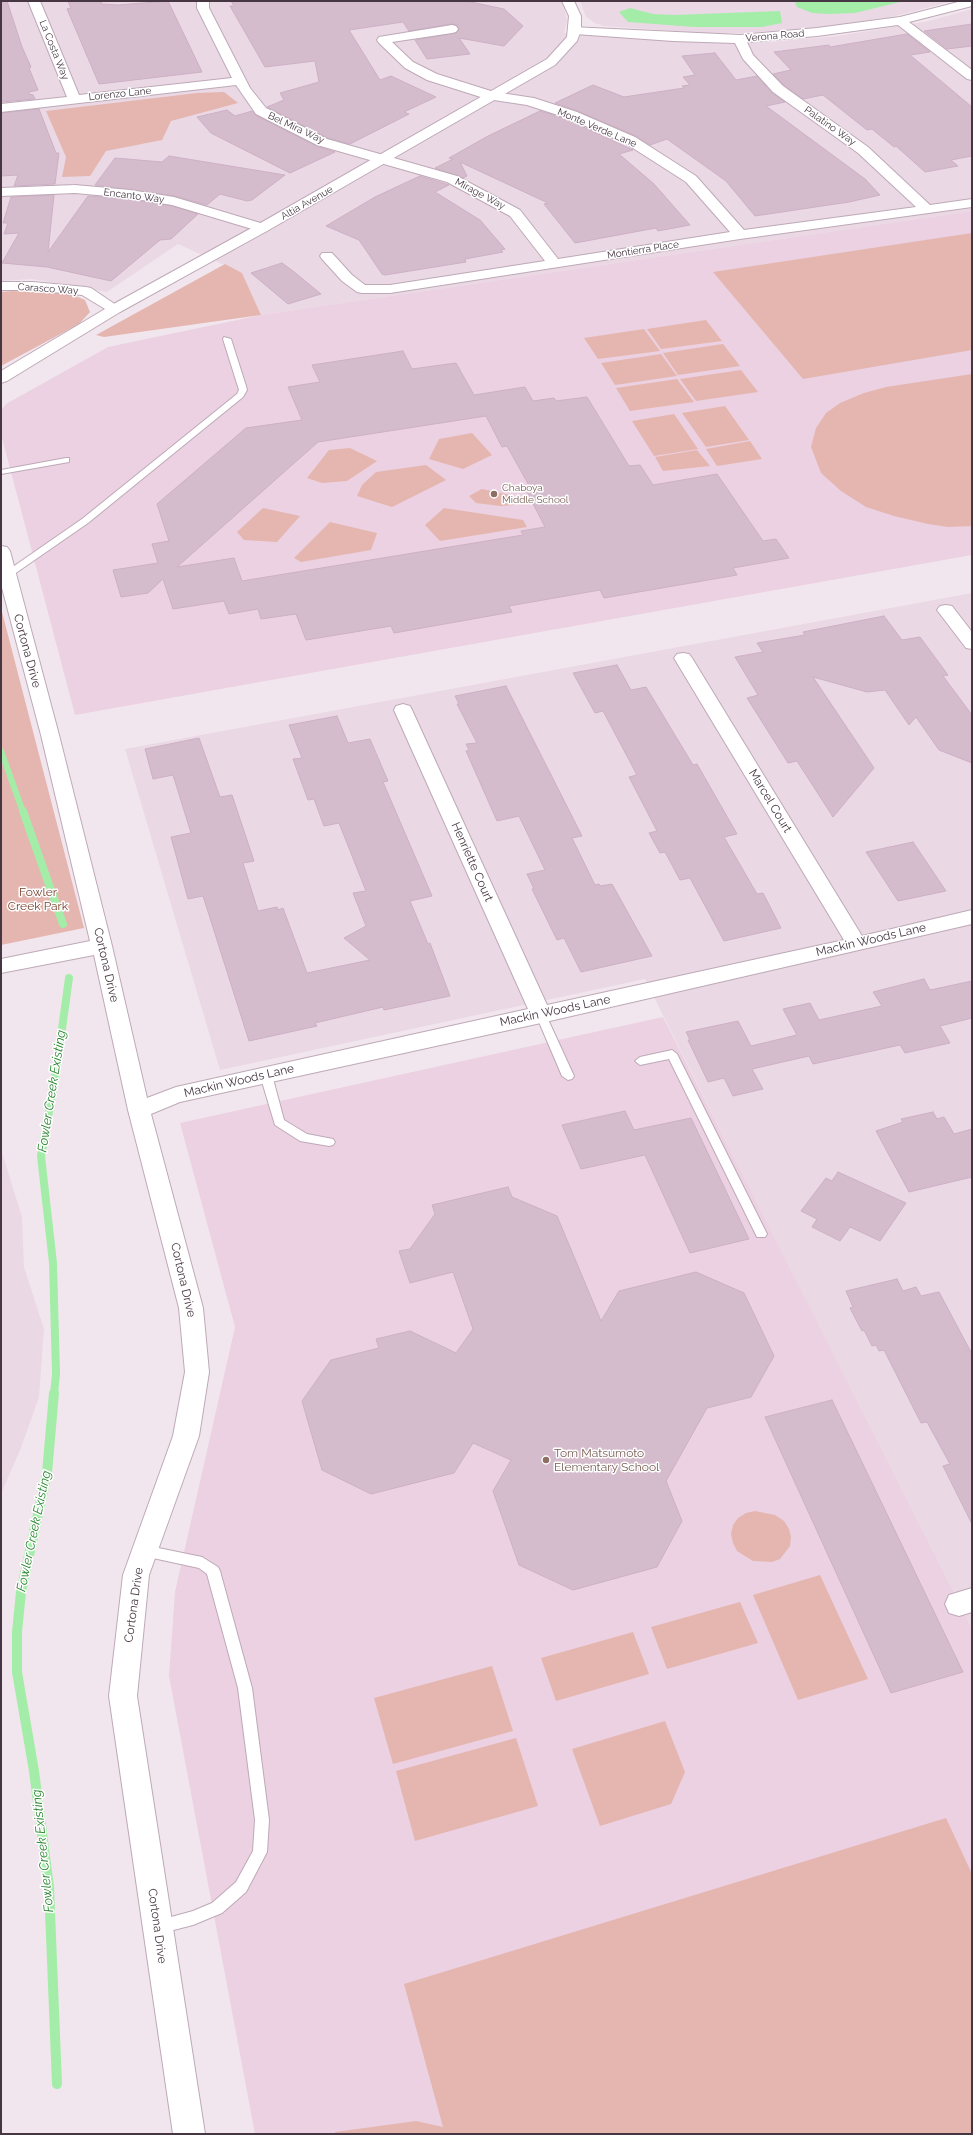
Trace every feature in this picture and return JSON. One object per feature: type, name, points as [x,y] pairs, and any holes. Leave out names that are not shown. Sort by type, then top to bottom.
[{"type":"street","name":"La Costa Way","points":[[34,1],[74,99]]},
{"type":"street","name":"Bel Mira Way","points":[[203,1],[202,8],[244,89],[261,111],[322,142],[384,158]]},
{"type":"street","points":[[568,1],[575,16],[575,30]]},
{"type":"street","name":"Verona Road","points":[[575,30],[673,37],[740,39],[817,32],[900,21],[972,2]]},
{"type":"street","points":[[900,21],[972,76]]},
{"type":"street","name":"Monte Verde Lane","points":[[452,29],[384,40],[398,56],[432,77],[492,96],[529,101],[572,115],[630,140],[691,179],[740,235]]},
{"type":"street","name":"Altia Avenue","points":[[1,378],[115,308],[262,228],[551,62],[573,38],[575,30]]},
{"type":"street","name":"Palatino Way","points":[[740,39],[747,56],[778,89],[864,150],[927,209]]},
{"type":"street","name":"Lorenzo Lane","points":[[1,108],[240,81]]},
{"type":"street","name":"Mirage Way","points":[[384,158],[452,179],[515,213],[554,263]]},
{"type":"street","name":"Encanto Way","points":[[1,192],[75,189],[130,194],[174,201],[262,228]]},
{"type":"street","name":"Montierra Place","points":[[327,256],[346,278],[362,288],[390,289],[740,235],[972,203]]},
{"type":"street","name":"Carasco Way","points":[[1,286],[33,286],[86,291],[115,308]]},
{"type":"street","name":"Cortona Drive","points":[[1,552],[50,735],[102,946],[139,1110],[191,1308],[197,1372],[186,1436],[136,1575],[123,1696],[184,2109],[190,2134]]},
{"type":"street","points":[[946,610],[972,644]]},
{"type":"street","name":"Marcel Court","points":[[683,658],[857,944]]},
{"type":"street","name":"Henriette Court","points":[[403,710],[541,1015]]},
{"type":"street","name":"Mackin Woods Lane","points":[[139,1110],[176,1095],[541,1015],[972,917]]},
{"type":"street","points":[[1,966],[102,946]]},
{"type":"lane","points":[[7,575],[85,521],[240,395],[243,390],[227,339]]},
{"type":"lane","points":[[1,472],[66,460]]},
{"type":"lane","points":[[541,1015],[568,1076]]},
{"type":"lane","points":[[640,1061],[672,1054],[761,1234]]},
{"type":"lane","points":[[266,1075],[279,1122],[304,1138],[329,1142]]},
{"type":"lane","points":[[144,1551],[202,1563],[213,1571],[245,1688],[262,1820],[260,1852],[241,1887],[217,1908],[193,1918],[157,1927]]},
{"type":"shaded area","points":[[1,1],[562,1],[567,20],[564,33],[672,41],[769,42],[838,36],[929,21],[972,9],[972,211],[261,315],[242,273],[178,244],[107,292],[32,279],[1,281]]},
{"type":"shaded area","points":[[580,1],[953,1],[891,17],[825,27],[744,33],[704,33],[604,26],[595,23],[586,17]]},
{"type":"shaded area","points":[[904,1],[855,13],[829,14],[812,13],[797,7],[795,2]]},
{"type":"shaded area","points":[[630,8],[653,14],[674,15],[780,11],[782,23],[762,27],[695,27],[628,22],[619,12]]},
{"type":"shaded area","name":"Chaboya Middle School","points":[[972,211],[972,555],[75,715],[1,434],[1,410],[6,404],[108,347],[261,315]]},
{"type":"shaded area","points":[[972,593],[972,1636],[645,979],[220,1070],[125,749]]},
{"type":"shaded area","name":"Tom Matsumoto Elementary School","points":[[663,1017],[972,1630],[972,2134],[255,2134],[169,1676],[175,1592],[235,1327],[180,1123]]},
{"type":"shaded area","points":[[1,1149],[22,1217],[24,1267],[44,1329],[39,1397],[21,1448],[1,1494]]},
{"type":"green space","points":[[224,92],[238,103],[171,121],[162,140],[106,151],[90,176],[62,177],[66,157],[46,111],[197,93]]},
{"type":"green space","points":[[972,233],[972,350],[803,379],[713,272]]},
{"type":"green space","points":[[225,264],[242,273],[261,315],[104,337],[96,335]]},
{"type":"green space","points":[[1,292],[68,293],[85,300],[90,312],[79,324],[1,366]]},
{"type":"green space","points":[[706,320],[722,341],[661,349],[647,329]]},
{"type":"green space","points":[[644,329],[660,351],[598,359],[584,338]]},
{"type":"green space","points":[[723,344],[740,366],[678,375],[663,353]]},
{"type":"green space","points":[[661,354],[677,376],[615,385],[601,363]]},
{"type":"green space","points":[[741,370],[758,392],[696,401],[680,379]]},
{"type":"green space","points":[[972,374],[972,526],[948,527],[928,524],[894,516],[866,507],[841,491],[821,473],[811,447],[816,428],[826,413],[840,403],[864,393],[886,387]]},
{"type":"green space","points":[[677,379],[694,402],[630,411],[616,388]]},
{"type":"green space","points":[[725,406],[749,440],[706,447],[682,413]]},
{"type":"green space","points":[[674,414],[698,449],[654,456],[632,421]]},
{"type":"green space","points":[[472,433],[492,455],[463,469],[429,459],[439,439]]},
{"type":"green space","points":[[750,441],[762,459],[717,466],[706,449]]},
{"type":"green space","points":[[350,448],[377,461],[347,481],[322,483],[307,478],[329,450]]},
{"type":"green space","points":[[697,450],[710,466],[663,471],[655,457]]},
{"type":"green space","points":[[426,465],[446,480],[392,507],[357,496],[362,485],[376,472]]},
{"type":"green space","points":[[482,489],[510,495],[514,505],[500,506],[476,503],[469,496]]},
{"type":"green space","points":[[263,508],[300,516],[277,542],[244,540],[237,532]]},
{"type":"green space","points":[[444,508],[523,520],[527,527],[440,541],[425,525]]},
{"type":"green space","points":[[330,522],[377,533],[371,550],[301,562],[294,558]]},
{"type":"green space","name":"Fowler Creek Park","points":[[1,608],[84,928],[1,945]]},
{"type":"green space","points":[[755,1511],[775,1515],[784,1521],[789,1529],[791,1537],[790,1546],[780,1559],[772,1562],[753,1561],[737,1551],[731,1534],[733,1525],[738,1518],[746,1513]]},
{"type":"green space","points":[[820,1575],[868,1679],[798,1700],[753,1595]]},
{"type":"green space","points":[[740,1602],[758,1643],[667,1669],[651,1627]]},
{"type":"green space","points":[[633,1632],[649,1674],[556,1701],[541,1658]]},
{"type":"green space","points":[[492,1666],[513,1731],[393,1764],[374,1698]]},
{"type":"green space","points":[[665,1721],[685,1772],[671,1804],[600,1826],[572,1749]]},
{"type":"green space","points":[[516,1738],[538,1806],[415,1841],[396,1771]]},
{"type":"green space","points":[[946,1818],[972,1874],[972,2134],[335,2134],[335,2132],[416,2121],[443,2127],[404,1984]]},
{"type":"building","points":[[1,1],[7,1],[22,47],[31,67],[29,68],[38,90],[29,92],[29,94],[33,95],[35,99],[1,102]]},
{"type":"building","points":[[68,1],[101,1],[102,4],[118,5],[168,1],[202,72],[99,84],[67,9],[71,8]]},
{"type":"building","points":[[231,1],[466,1],[504,9],[523,26],[504,46],[459,38],[470,54],[427,59],[415,40],[456,33],[459,30],[457,25],[452,24],[409,31],[403,22],[349,30],[380,80],[391,76],[436,97],[404,112],[409,114],[350,144],[328,138],[267,107],[284,100],[280,93],[319,82],[315,61],[265,67],[230,6],[234,6]]},
{"type":"building","points":[[972,24],[972,46],[947,49],[924,31]]},
{"type":"building","points":[[907,34],[930,52],[910,55],[972,107],[972,156],[951,160],[958,166],[925,172],[896,146],[894,147],[872,129],[867,130],[823,95],[803,99],[784,85],[773,74],[791,70],[774,52],[829,45],[830,47]]},
{"type":"building","points":[[715,53],[736,80],[757,76],[772,93],[785,102],[766,106],[865,179],[880,195],[849,202],[755,216],[726,181],[667,139],[650,145],[636,136],[578,111],[555,103],[593,85],[624,97],[684,88],[682,86],[690,85],[683,77],[695,75],[682,56]]},
{"type":"building","points":[[39,109],[56,153],[59,153],[55,184],[14,186],[18,175],[1,176],[1,113]]},
{"type":"building","points":[[227,110],[235,116],[252,111],[255,115],[316,146],[335,152],[290,173],[211,133],[197,117]]},
{"type":"building","points":[[540,111],[566,119],[633,150],[619,154],[654,184],[690,225],[658,231],[656,228],[575,243],[544,204],[548,203],[460,162],[467,176],[463,178],[435,168],[453,159],[449,158],[488,136]]},
{"type":"building","points":[[169,156],[285,175],[252,200],[247,201],[220,194],[207,205],[174,196],[95,185],[115,158],[162,162]]},
{"type":"building","points":[[420,176],[449,185],[435,192],[480,220],[505,249],[501,250],[503,252],[465,259],[466,262],[385,275],[382,274],[359,240],[326,226],[375,197]]},
{"type":"building","points":[[54,195],[48,252],[88,196],[130,199],[172,206],[198,214],[171,239],[160,240],[111,281],[47,267],[2,263],[19,233],[4,234],[8,223],[3,223],[11,197]]},
{"type":"building","points":[[282,263],[321,294],[288,304],[251,273]]},
{"type":"building","points":[[403,351],[412,369],[456,363],[474,395],[525,387],[533,401],[554,398],[556,401],[587,397],[629,466],[640,465],[653,485],[717,474],[763,541],[776,539],[789,558],[733,568],[737,575],[604,598],[600,590],[509,606],[512,612],[394,633],[391,626],[306,640],[296,614],[261,619],[258,609],[229,614],[224,601],[173,609],[163,579],[148,593],[121,597],[113,570],[158,563],[152,544],[169,541],[157,504],[246,428],[302,420],[288,387],[320,382],[312,365]],"holes":[[[486,416],[502,447],[507,446],[531,489],[526,490],[545,527],[521,531],[523,535],[242,581],[234,558],[177,567],[318,442]]]},
{"type":"building","points":[[884,616],[902,640],[920,637],[948,675],[943,676],[972,715],[972,763],[939,750],[916,717],[909,725],[885,690],[867,692],[813,677],[874,768],[833,817],[797,761],[788,763],[747,698],[758,695],[735,657],[763,652],[757,643],[805,635],[803,632]]},
{"type":"building","points":[[617,665],[631,690],[646,687],[693,765],[697,764],[737,834],[724,837],[757,894],[763,893],[781,928],[724,941],[690,878],[680,880],[665,852],[660,853],[649,833],[657,831],[629,777],[637,775],[603,711],[595,713],[573,673]]},
{"type":"building","points":[[506,686],[582,836],[572,838],[595,885],[599,884],[600,886],[612,884],[652,956],[581,972],[564,938],[557,940],[532,889],[534,889],[527,874],[545,870],[519,816],[497,821],[466,751],[469,750],[466,744],[477,743],[457,704],[459,704],[455,696]]},
{"type":"building","points":[[337,716],[348,743],[370,739],[388,781],[383,782],[432,896],[410,901],[428,944],[430,943],[450,996],[384,1010],[383,1007],[315,1023],[317,1026],[249,1041],[203,896],[188,899],[171,837],[191,833],[173,775],[153,779],[145,749],[199,738],[220,797],[232,795],[254,861],[243,863],[258,911],[277,907],[278,910],[283,908],[307,973],[370,960],[344,938],[366,926],[353,893],[366,891],[339,823],[324,826],[314,799],[308,800],[293,759],[302,758],[289,725]]},
{"type":"building","points":[[913,842],[946,891],[898,901],[866,852]]},
{"type":"building","points":[[924,979],[930,990],[972,981],[972,1018],[940,1026],[950,1043],[905,1053],[900,1045],[813,1064],[809,1056],[752,1069],[763,1089],[733,1096],[724,1078],[708,1082],[688,1040],[690,1040],[686,1032],[738,1021],[751,1046],[797,1035],[783,1009],[810,1003],[819,1020],[882,1006],[873,992]]},
{"type":"building","points":[[625,1111],[634,1130],[691,1118],[749,1239],[690,1253],[645,1155],[581,1169],[562,1125]]},
{"type":"building","points":[[933,1112],[937,1119],[944,1117],[954,1134],[972,1129],[972,1177],[909,1192],[876,1131],[903,1122],[901,1119]]},
{"type":"building","points":[[838,1172],[906,1203],[880,1241],[850,1227],[840,1241],[812,1227],[817,1219],[801,1211],[826,1178],[832,1181]]},
{"type":"building","points":[[508,1187],[512,1197],[557,1216],[601,1321],[619,1291],[696,1272],[744,1293],[774,1356],[751,1397],[707,1408],[666,1481],[682,1521],[657,1567],[573,1590],[519,1565],[493,1491],[511,1460],[473,1443],[454,1473],[371,1494],[322,1470],[302,1401],[331,1360],[379,1348],[376,1339],[410,1331],[456,1353],[473,1329],[453,1272],[410,1283],[399,1251],[410,1249],[435,1214],[432,1205]]},
{"type":"building","points":[[897,1279],[903,1291],[916,1287],[921,1296],[939,1292],[972,1354],[972,1524],[943,1466],[950,1464],[927,1422],[921,1423],[884,1350],[879,1351],[876,1345],[872,1346],[850,1308],[853,1307],[846,1291]]},
{"type":"building","points":[[832,1400],[963,1672],[891,1693],[765,1417]]},
{"type":"waterway","name":"Fowler Creek Existing","points":[[1,751],[23,812]]},
{"type":"waterway","name":"Fowler Creek Existing","points":[[23,811],[63,924]]},
{"type":"waterway","name":"Fowler Creek Existing","points":[[54,1394],[56,1374],[53,1263],[41,1156],[56,1072],[69,978]]},
{"type":"waterway","name":"Fowler Creek Existing","points":[[54,1393],[47,1473],[21,1592],[17,1632],[17,1672],[34,1771],[49,1887],[57,2084]]},
{"type":"place","name":"Chaboya Middle School","points":[[494,494]]},
{"type":"place","name":"Tom Matsumoto Elementary School","points":[[546,1460]]}]
